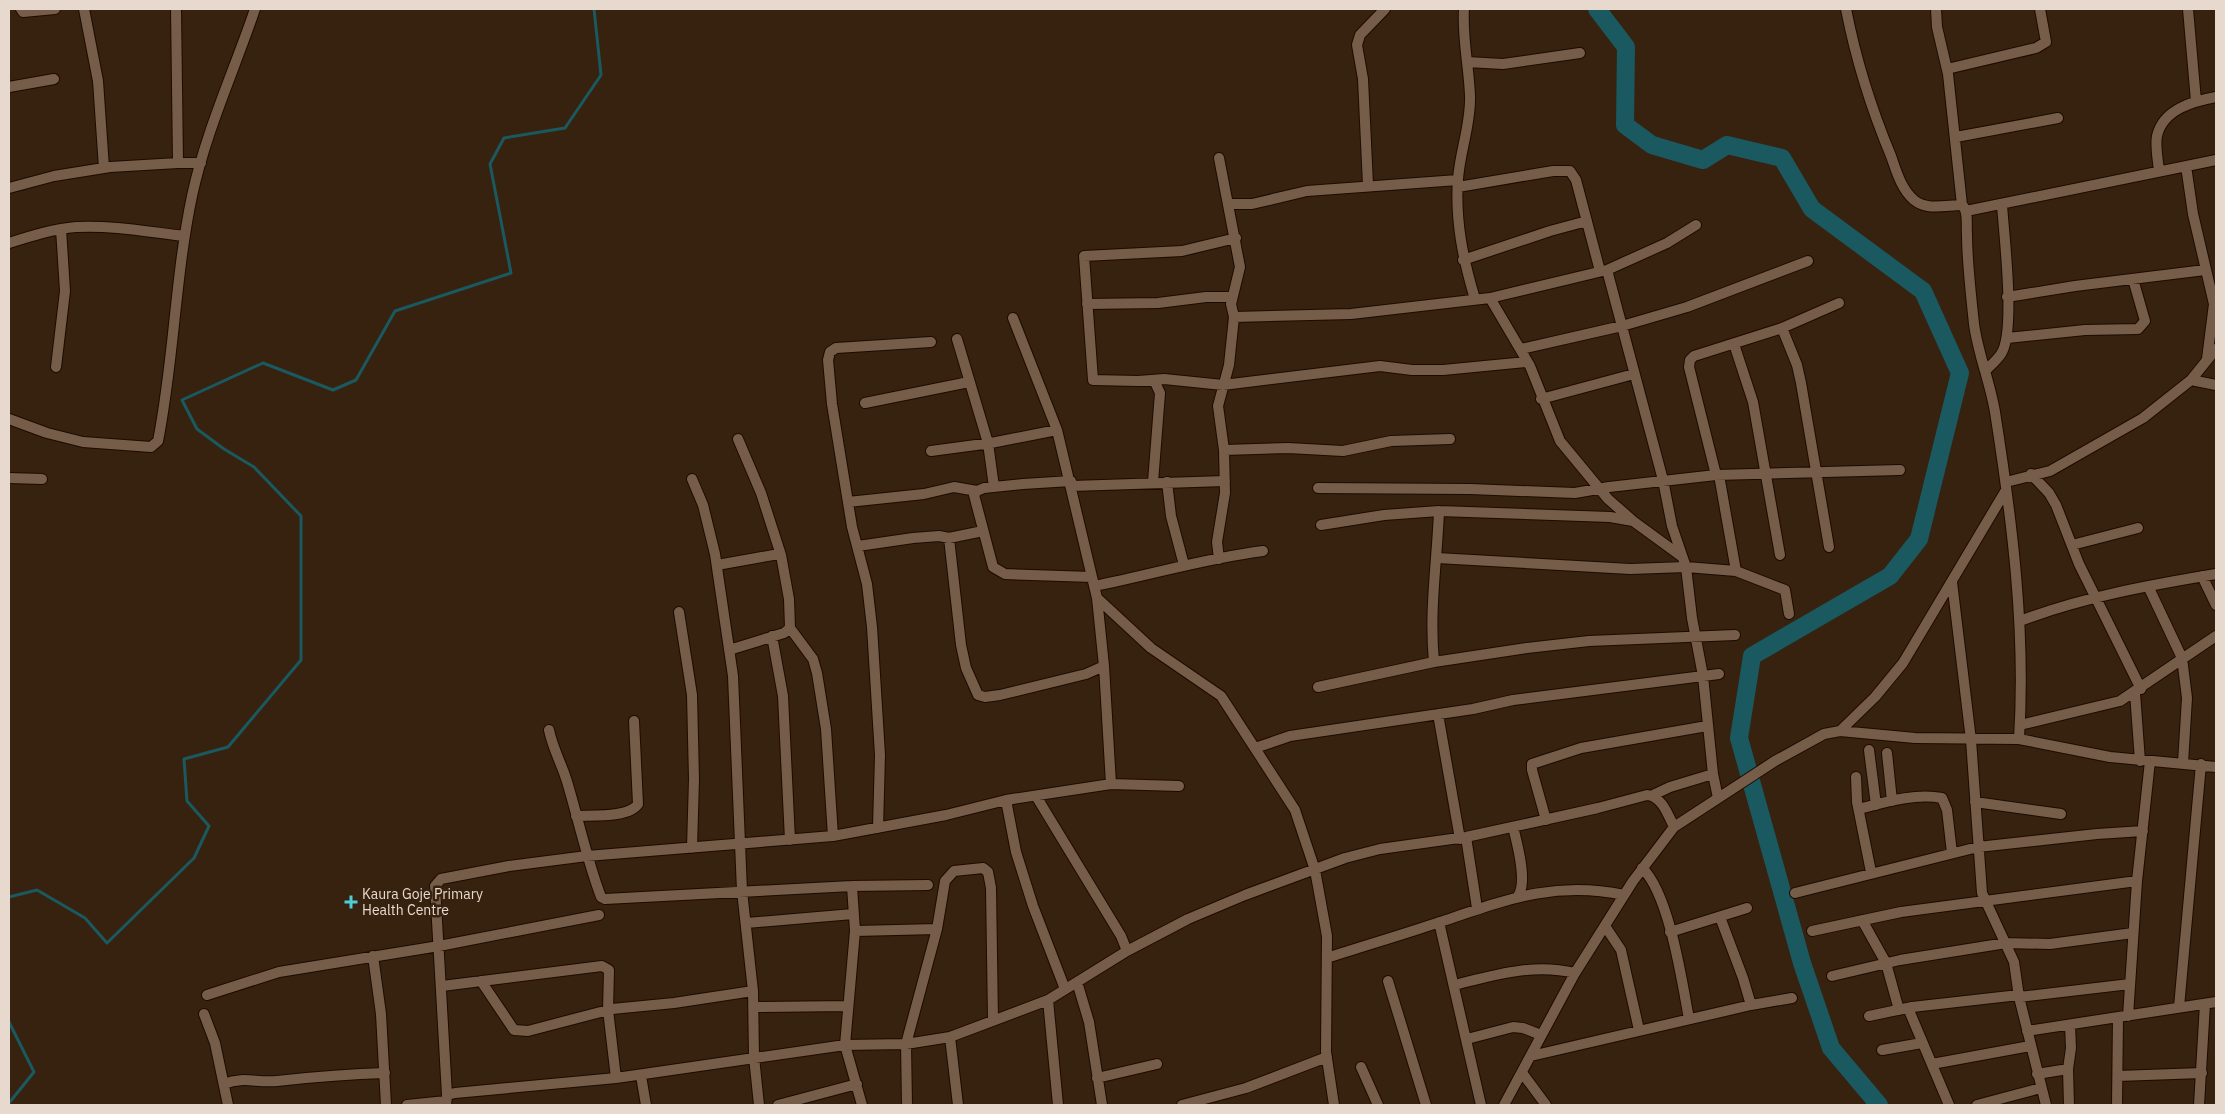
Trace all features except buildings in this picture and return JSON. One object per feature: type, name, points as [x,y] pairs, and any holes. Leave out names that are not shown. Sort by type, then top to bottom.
[{"type":"street","points":[[21,9],[23,12],[55,9]]},
{"type":"street","points":[[84,9],[98,81],[104,168]]},
{"type":"street","points":[[176,9],[178,163]]},
{"type":"street","points":[[9,419],[47,433],[83,442],[151,447],[155,445],[159,436],[184,236],[201,163],[222,98],[255,9]]},
{"type":"street","points":[[1368,185],[1363,80],[1357,45],[1360,35],[1385,9]]},
{"type":"street","points":[[1464,9],[1469,114],[1458,184],[1458,232],[1463,260],[1475,299]]},
{"type":"street","points":[[1846,9],[1869,102],[1901,183],[1913,199],[1920,204],[1964,208],[2002,205],[2216,160]]},
{"type":"street","points":[[1936,9],[1937,27],[1947,69],[1956,137],[1975,326],[1990,386],[2006,486],[2020,621],[2022,683],[2019,739]]},
{"type":"street","points":[[1947,69],[2041,45],[2047,40],[2040,9]]},
{"type":"street","points":[[2188,9],[2196,101]]},
{"type":"street","points":[[1467,62],[1503,64],[1580,53]]},
{"type":"street","points":[[9,86],[54,79]]},
{"type":"street","points":[[2159,171],[2157,136],[2164,121],[2176,111],[2196,101],[2216,97]]},
{"type":"street","points":[[1956,137],[2058,118]]},
{"type":"street","points":[[1219,158],[1236,238],[1240,267],[1231,304],[1234,317],[1229,365],[1218,406],[1224,450],[1225,481],[1225,493],[1217,542],[1219,560]]},
{"type":"street","points":[[9,188],[54,176],[104,168],[201,163]]},
{"type":"street","points":[[2186,166],[2205,270],[2214,304],[2207,360]]},
{"type":"street","points":[[1228,204],[1252,204],[1294,193],[1368,185],[1458,184],[1553,171],[1570,171],[1576,180],[1587,222],[1622,326],[1681,556],[1686,567],[1695,636],[1703,676],[1707,726],[1718,798]]},
{"type":"street","points":[[1985,371],[2002,354],[2007,338],[2007,297],[2002,205]]},
{"type":"street","points":[[1463,260],[1550,231],[1587,222]]},
{"type":"street","points":[[1234,317],[1351,314],[1490,298],[1603,270],[1666,243],[1696,226]]},
{"type":"street","points":[[9,243],[46,231],[106,227],[184,236]]},
{"type":"street","points":[[56,367],[65,292],[61,229]]},
{"type":"street","points":[[1236,238],[1182,251],[1084,256],[1093,380],[1154,380],[1164,378],[1223,385],[1380,366],[1412,370],[1443,370],[1527,362]]},
{"type":"street","points":[[1520,348],[1622,326],[1687,307],[1808,261]]},
{"type":"street","points":[[2007,297],[2205,270]]},
{"type":"street","points":[[2007,338],[2085,330],[2138,330],[2145,321],[2145,314],[2133,279]]},
{"type":"street","points":[[1088,304],[1158,303],[1206,297],[1232,297]]},
{"type":"street","points":[[1490,298],[1527,362],[1560,441],[1599,488],[1633,520],[1681,556]]},
{"type":"street","points":[[1736,571],[1718,475],[1689,367],[1690,360],[1694,356],[1782,328],[1839,303]]},
{"type":"street","points":[[1013,318],[1057,430],[1097,598],[1104,666],[1111,784]]},
{"type":"street","points":[[1782,328],[1799,374],[1830,547]]},
{"type":"street","points":[[956,339],[988,443],[994,487]]},
{"type":"street","points":[[878,828],[880,755],[872,627],[867,584],[848,502],[832,404],[828,360],[830,352],[836,348],[931,342]]},
{"type":"street","points":[[1734,344],[1753,402],[1764,474],[1774,514],[1780,555]]},
{"type":"street","points":[[1840,731],[1875,697],[1903,663],[1952,582],[2006,486],[2031,474],[2050,471],[2143,418],[2191,380],[2216,349]]},
{"type":"street","points":[[1541,399],[1634,374]]},
{"type":"street","points":[[1153,482],[1160,393],[1154,380]]},
{"type":"street","points":[[2191,380],[2216,385]]},
{"type":"street","points":[[866,403],[970,382]]},
{"type":"street","points":[[932,451],[1057,430]]},
{"type":"street","points":[[738,439],[761,493],[780,554],[789,599],[790,628],[813,658],[821,690],[833,836]]},
{"type":"street","points":[[1224,450],[1288,448],[1343,450],[1391,441],[1450,439]]},
{"type":"street","points":[[1318,488],[1470,489],[1550,494],[1575,493],[1599,488],[1718,475],[1900,470]]},
{"type":"street","points":[[2031,474],[2050,493],[2095,598],[2138,691],[2145,761],[2143,831],[2137,880],[2130,984],[2123,1016],[2117,1105]]},
{"type":"street","points":[[9,478],[42,479]]},
{"type":"street","points":[[692,479],[703,505],[717,565],[733,676],[742,891],[753,991],[754,1058],[759,1105]]},
{"type":"street","points":[[848,502],[924,494],[954,486],[977,492],[994,487],[1225,481]]},
{"type":"street","points":[[1168,482],[1171,516],[1184,565]]},
{"type":"street","points":[[977,492],[974,495],[993,567],[996,571],[1005,574],[1093,582],[1138,578],[1184,565],[1263,551]]},
{"type":"street","points":[[1321,525],[1384,515],[1439,511],[1610,517],[1633,520]]},
{"type":"street","points":[[1434,662],[1432,597],[1437,558],[1439,511]]},
{"type":"street","points":[[2072,545],[2138,528]]},
{"type":"street","points":[[858,546],[913,538],[939,536],[948,538],[983,531]]},
{"type":"street","points":[[948,538],[961,644],[966,668],[978,695],[1000,695],[1078,676],[1104,666]]},
{"type":"street","points":[[717,565],[780,554]]},
{"type":"street","points":[[1437,558],[1630,569],[1686,567],[1736,571],[1785,590],[1789,614]]},
{"type":"street","points":[[2020,621],[2095,598],[2216,574]]},
{"type":"street","points":[[2202,576],[2216,605]]},
{"type":"street","points":[[1952,582],[1971,740],[1982,893],[2006,943],[2017,974],[2019,996],[2030,1046],[2046,1105]]},
{"type":"street","points":[[2148,586],[2182,658],[2187,698],[2183,763]]},
{"type":"street","points":[[1097,598],[1151,648],[1221,696],[1295,810],[1314,870],[1328,936],[1327,1057],[1334,1105]]},
{"type":"street","points":[[679,612],[692,695],[694,779],[692,848]]},
{"type":"street","points":[[729,650],[784,633],[790,628]]},
{"type":"street","points":[[1318,687],[1434,662],[1589,641],[1735,635]]},
{"type":"street","points":[[772,636],[782,696],[790,840]]},
{"type":"street","points":[[2020,725],[2109,705],[2138,691],[2182,658],[2216,636]]},
{"type":"street","points":[[1255,748],[1290,736],[1438,714],[1513,700],[1719,674]]},
{"type":"street","points":[[1438,714],[1477,908]]},
{"type":"street","points":[[576,816],[626,813],[634,810],[638,804],[634,721]]},
{"type":"street","points":[[1546,820],[1532,764],[1581,748],[1707,726]]},
{"type":"street","points":[[549,730],[555,753],[562,764],[587,856],[601,897],[605,899],[852,886],[928,885]]},
{"type":"street","points":[[1504,1105],[1523,1074],[1541,1035],[1575,973],[1642,868],[1674,827],[1775,761],[1824,734],[1840,731],[1915,738],[2019,739],[2145,761],[2201,764],[2216,767]]},
{"type":"street","points":[[1869,750],[1876,805]]},
{"type":"street","points":[[1887,753],[1892,801]]},
{"type":"street","points":[[2179,1007],[2201,764]]},
{"type":"street","points":[[407,1105],[446,1100],[455,1092],[640,1076],[845,1045],[906,1044],[950,1037],[1048,1000],[1127,951],[1188,919],[1245,895],[1314,870],[1380,849],[1463,838],[1546,820],[1631,798],[1653,795],[1670,787],[1713,774]]},
{"type":"street","points":[[1856,777],[1859,809],[1871,872]]},
{"type":"street","points":[[446,1100],[442,986],[435,886],[441,879],[509,866],[587,856],[833,836],[1006,800],[1111,784],[1179,786]]},
{"type":"street","points":[[1653,795],[1660,802],[1674,827]]},
{"type":"street","points":[[1036,796],[1121,936],[1127,951]]},
{"type":"street","points":[[1859,809],[1892,801],[1933,796],[1942,798],[1948,810],[1952,853]]},
{"type":"street","points":[[1006,800],[1019,861],[1033,906],[1065,989]]},
{"type":"street","points":[[1975,802],[2061,814]]},
{"type":"street","points":[[1513,827],[1519,853],[1522,882],[1521,891],[1518,896]]},
{"type":"street","points":[[1795,893],[1978,846],[2143,831]]},
{"type":"street","points":[[1642,868],[1652,878],[1662,898],[1690,1019]]},
{"type":"street","points":[[907,1105],[906,1044],[937,929],[945,881],[954,871],[986,869],[991,888],[993,1020]]},
{"type":"street","points":[[1812,931],[1901,912],[2137,880]]},
{"type":"street","points":[[852,886],[855,931],[845,1045],[862,1105]]},
{"type":"street","points":[[1327,958],[1518,896],[1573,890],[1600,890],[1624,895]]},
{"type":"street","points":[[1670,932],[1747,908]]},
{"type":"street","points":[[746,923],[854,914]]},
{"type":"street","points":[[208,995],[279,972],[439,946],[599,915]]},
{"type":"street","points":[[1720,917],[1744,978],[1751,1005]]},
{"type":"street","points":[[1862,920],[1886,963],[1904,1009],[1922,1042],[1949,1105]]},
{"type":"street","points":[[1439,922],[1481,1105]]},
{"type":"street","points":[[1605,926],[1621,950],[1639,1030]]},
{"type":"street","points":[[855,931],[937,929]]},
{"type":"street","points":[[1832,976],[1886,963],[2006,943],[2050,944],[2134,932]]},
{"type":"street","points":[[373,956],[381,1014],[386,1105]]},
{"type":"street","points":[[442,986],[602,966],[609,970],[608,1010],[616,1078]]},
{"type":"street","points":[[1454,985],[1525,968],[1555,968],[1575,973]]},
{"type":"street","points":[[481,981],[514,1030],[518,1031],[528,1031],[608,1010],[753,991]]},
{"type":"street","points":[[1388,981],[1403,1038],[1426,1105]]},
{"type":"street","points":[[1077,982],[1089,1022],[1102,1105]]},
{"type":"street","points":[[1869,1016],[1904,1009],[2130,984]]},
{"type":"street","points":[[1531,1056],[1751,1005],[1792,998]]},
{"type":"street","points":[[1048,1000],[1058,1105]]},
{"type":"street","points":[[2027,1031],[2216,1002]]},
{"type":"street","points":[[2199,1105],[2205,1004]]},
{"type":"street","points":[[754,1007],[848,1006]]},
{"type":"street","points":[[204,1014],[215,1043],[228,1105]]},
{"type":"street","points":[[2069,1105],[2070,1025]]},
{"type":"street","points":[[1467,1039],[1513,1027],[1523,1028],[1541,1035]]},
{"type":"street","points":[[950,1037],[958,1105]]},
{"type":"street","points":[[1882,1050],[1922,1042]]},
{"type":"street","points":[[1932,1064],[2030,1046]]},
{"type":"street","points":[[1182,1105],[1194,1104],[1246,1088],[1327,1057]]},
{"type":"street","points":[[1097,1078],[1157,1064]]},
{"type":"street","points":[[1361,1067],[1378,1105]]},
{"type":"street","points":[[2038,1074],[2068,1069]]},
{"type":"street","points":[[224,1084],[237,1078],[277,1081],[308,1076],[385,1073]]},
{"type":"street","points":[[2118,1076],[2202,1073]]},
{"type":"street","points":[[1523,1074],[1546,1105]]},
{"type":"street","points":[[640,1076],[646,1105]]},
{"type":"street","points":[[778,1105],[857,1084]]},
{"type":"street","points":[[1977,1105],[2041,1088]]},
{"type":"waterway","points":[[9,897],[37,890],[85,918],[107,943],[194,858],[209,826],[187,801],[184,759],[228,747],[301,660],[301,516],[254,467],[224,449],[197,429],[182,400],[263,363],[333,390],[356,380],[395,311],[511,273],[490,164],[504,138],[565,128],[601,75],[594,9]]},
{"type":"waterway","points":[[1597,9],[1626,47],[1625,125],[1652,145],[1703,160],[1727,145],[1782,158],[1812,209],[1923,291],[1960,373],[1919,539],[1890,576],[1752,656],[1739,738],[1802,963],[1831,1048],[1879,1105]]},
{"type":"waterway","points":[[9,1022],[34,1072],[9,1103]]},
{"type":"place","name":"Kaura Goje Primary Health Centre","points":[[351,902]]}]
